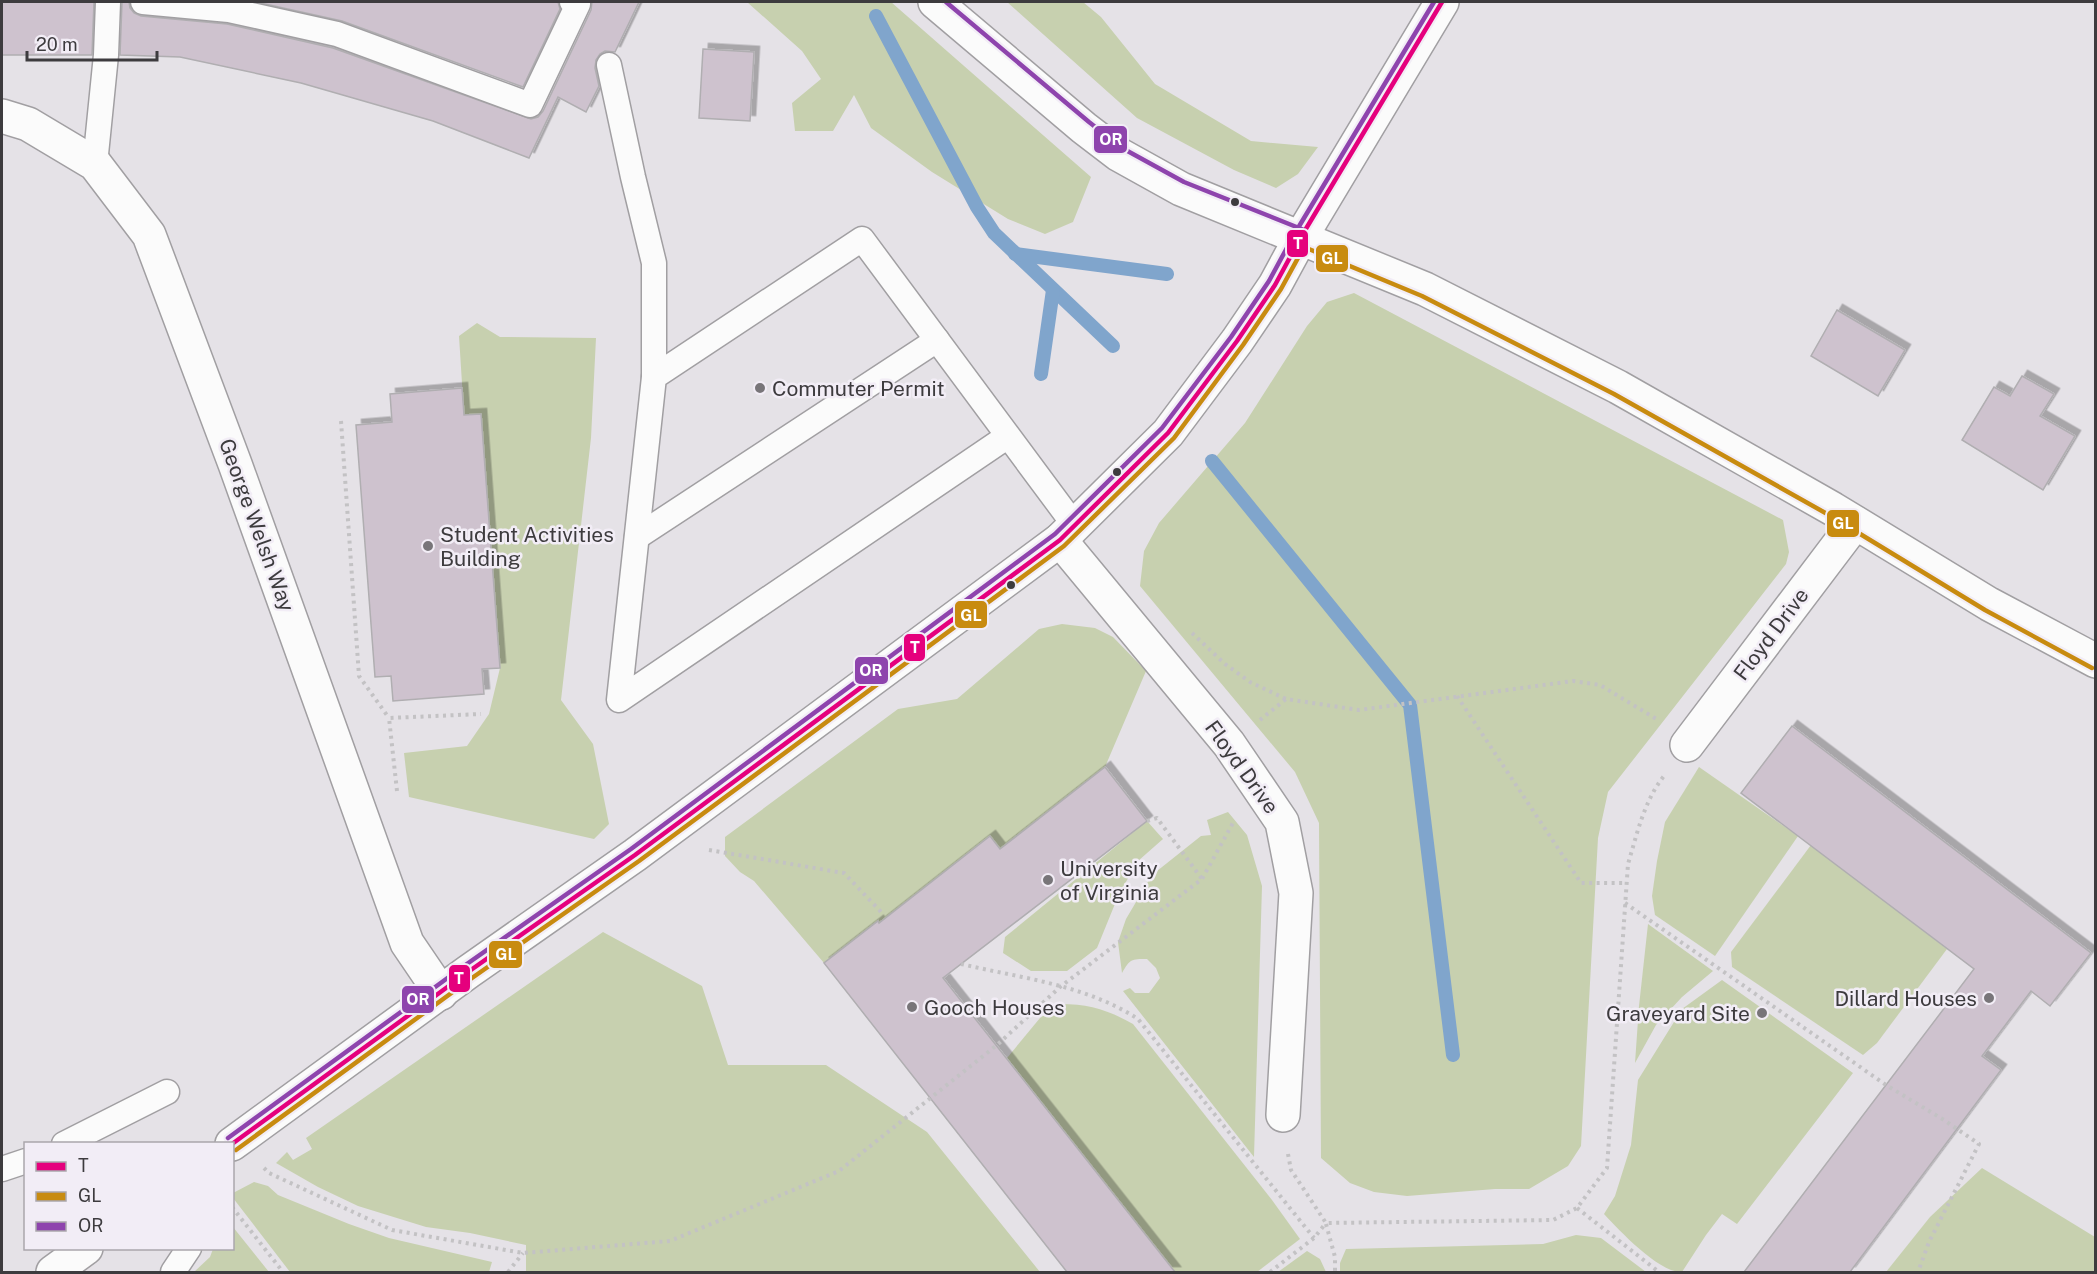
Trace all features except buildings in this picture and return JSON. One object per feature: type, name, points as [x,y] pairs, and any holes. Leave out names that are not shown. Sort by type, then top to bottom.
[{"type":"street","points":[[935,2],[1118,154],[1181,189],[1425,289],[1618,387],[1833,509],[1989,604],[2096,661]]},
{"type":"street","points":[[234,1143],[635,855],[1067,533],[1168,433],[1237,341],[1275,285],[1300,237],[1442,2]]},
{"type":"street","name":"George Welsh Way","points":[[2,116],[28,124],[94,164],[149,236],[235,464],[407,943],[441,993]]},
{"type":"street","name":"Floyd Drive","points":[[1687,745],[1855,523]]},
{"type":"street","name":"Floyd Drive","points":[[1067,533],[1228,744],[1282,822],[1296,893],[1283,1115]]},
{"type":"street","points":[[53,1272],[83,1250]]},
{"type":"lane","points":[[94,164],[106,55],[108,2]]},
{"type":"lane","points":[[143,2],[229,10],[337,34],[530,105],[578,4],[572,2]]},
{"type":"lane","points":[[609,65],[654,263],[654,377],[619,700],[1008,436]]},
{"type":"lane","points":[[654,377],[862,239],[1008,436],[1067,533]]},
{"type":"lane","points":[[637,537],[937,340]]},
{"type":"lane","points":[[66,1142],[167,1092]]},
{"type":"lane","points":[[2,1169],[24,1162]]},
{"type":"lane","points":[[173,1272],[188,1250]]},
{"type":"path","points":[[340,421],[359,676],[389,718],[398,801]]},
{"type":"path","points":[[1187,629],[1250,682],[1286,699],[1359,710],[1573,681],[1600,685],[1654,717],[1687,745],[1655,787],[1638,828],[1628,864],[1607,1168],[1577,1208],[1553,1220],[1326,1223]]},
{"type":"path","points":[[1458,696],[1581,883],[1626,883]]},
{"type":"path","points":[[1259,720],[1286,699]]},
{"type":"path","points":[[389,718],[481,714]]},
{"type":"path","points":[[1147,821],[1157,818],[1202,879]]},
{"type":"path","points":[[260,1164],[269,1173],[393,1230],[523,1253],[670,1241],[839,1171],[997,1045],[1060,987],[1202,879],[1235,820]]},
{"type":"path","points":[[705,850],[844,873],[884,915]]},
{"type":"path","points":[[1625,903],[1886,1085],[1979,1144],[1929,1242],[1918,1272]]},
{"type":"path","points":[[961,964],[1088,994],[1116,1005],[1137,1019],[1314,1238]]},
{"type":"path","points":[[1283,1115],[1291,1170],[1326,1223],[1335,1257],[1335,1272]]},
{"type":"path","points":[[1577,1208],[1659,1272]]},
{"type":"path","points":[[234,1210],[283,1272]]},
{"type":"path","points":[[1270,1272],[1314,1238],[1326,1223]]},
{"type":"path","points":[[508,1272],[523,1253]]},
{"type":"green space","points":[[747,2],[891,2],[1091,177],[1073,222],[1045,234],[1008,219],[932,172],[871,128],[854,95],[833,131],[795,131],[792,103],[821,79],[802,51]]},
{"type":"green space","points":[[1007,2],[1083,2],[1101,17],[1155,84],[1251,141],[1318,147],[1298,174],[1276,188],[1234,170],[1137,118]]},
{"type":"green space","points":[[1354,293],[1783,520],[1789,552],[1786,564],[1608,792],[1598,838],[1581,1146],[1568,1166],[1529,1189],[1495,1189],[1407,1196],[1374,1192],[1350,1183],[1321,1158],[1319,823],[1295,772],[1140,586],[1144,551],[1159,523],[1245,423],[1307,326],[1327,302]]},
{"type":"green space","points":[[477,323],[500,337],[596,338],[591,438],[561,700],[593,744],[609,824],[594,839],[409,797],[404,753],[467,746],[489,714],[500,668],[481,414],[464,415],[459,336]]},
{"type":"green space","points":[[1062,624],[1095,628],[1113,637],[1146,671],[1105,767],[1000,849],[989,836],[893,912],[892,940],[878,921],[824,963],[754,881],[740,872],[725,856],[725,837],[898,709],[957,699],[1039,629]]},
{"type":"green space","points":[[1699,767],[1798,836],[1715,956],[1655,915],[1652,896],[1665,822]]},
{"type":"green space","points":[[1228,812],[1247,835],[1262,886],[1254,1157],[1123,991],[1130,988],[1135,993],[1149,993],[1160,978],[1156,968],[1147,959],[1132,961],[1122,973],[1118,942],[1126,919],[1152,875],[1201,836],[1211,835],[1207,820]]},
{"type":"green space","points":[[1147,821],[1163,839],[1138,861],[1119,894],[1097,948],[1067,971],[1031,971],[1003,953],[1005,937]]},
{"type":"green space","points":[[1811,845],[1947,949],[1877,1043],[1863,1055],[1732,967],[1731,952]]},
{"type":"green space","points":[[1648,924],[1713,971],[1682,997],[1656,1025],[1635,1063],[1639,1006]]},
{"type":"green space","points":[[603,932],[702,986],[728,1065],[826,1065],[927,1132],[1040,1272],[526,1272],[526,1245],[470,1233],[426,1227],[358,1206],[276,1163],[287,1152],[293,1160],[312,1149],[306,1138]]},
{"type":"green space","points":[[1722,980],[1853,1073],[1737,1224],[1722,1214],[1682,1272],[1662,1266],[1651,1259],[1604,1214],[1615,1196],[1631,1145],[1638,1080],[1682,1009]]},
{"type":"green space","points":[[1060,1004],[1098,1009],[1133,1024],[1272,1200],[1300,1239],[1257,1272],[1175,1272],[1007,1058],[1040,1018]]},
{"type":"green space","points":[[1982,1168],[2095,1237],[2095,1272],[1886,1272],[1930,1217]]},
{"type":"green space","points":[[254,1182],[268,1186],[278,1195],[389,1238],[492,1262],[489,1272],[290,1272],[234,1199],[234,1192]]},
{"type":"green space","points":[[234,1228],[269,1272],[194,1272],[210,1257],[213,1250],[234,1250]]},
{"type":"green space","points":[[1576,1235],[1601,1238],[1646,1272],[1340,1272],[1340,1263],[1346,1249],[1543,1244]]},
{"type":"green space","points":[[1307,1251],[1320,1259],[1326,1272],[1278,1272]]},
{"type":"waterway","points":[[876,16],[977,207],[994,233],[1113,346]]},
{"type":"waterway","points":[[1015,254],[1167,274]]},
{"type":"waterway","points":[[1041,374],[1053,290]]},
{"type":"waterway","points":[[1212,461],[1410,705],[1453,1055]]},
{"type":"transit line","name":"OR","points":[[946,2],[1122,148],[1184,182],[1304,230]]},
{"type":"transit line","name":"OR","points":[[228,1138],[464,966],[631,849],[1055,534],[1162,428],[1231,337],[1269,281],[1295,233],[1434,2]]},
{"type":"transit line","name":"T","points":[[234,1143],[468,972],[635,855],[1060,540],[1168,433],[1237,341],[1275,285],[1301,237],[1442,2]]},
{"type":"transit line","name":"GL","points":[[236,1150],[472,978],[639,861],[1064,546],[1174,438],[1243,345],[1281,289],[1304,247],[1422,296],[1614,394],[1829,515],[1985,610],[2092,668]]},
{"type":"place","name":"Commuter Permit","points":[[760,388]]},
{"type":"place","name":"Student Activities Building","points":[[428,546]]},
{"type":"place","name":"University of Virginia","points":[[1048,880]]},
{"type":"place","name":"Dillard Houses","points":[[1989,998]]},
{"type":"place","name":"Gooch Houses","points":[[912,1007]]},
{"type":"place","name":"Graveyard Site","points":[[1762,1013]]}]
